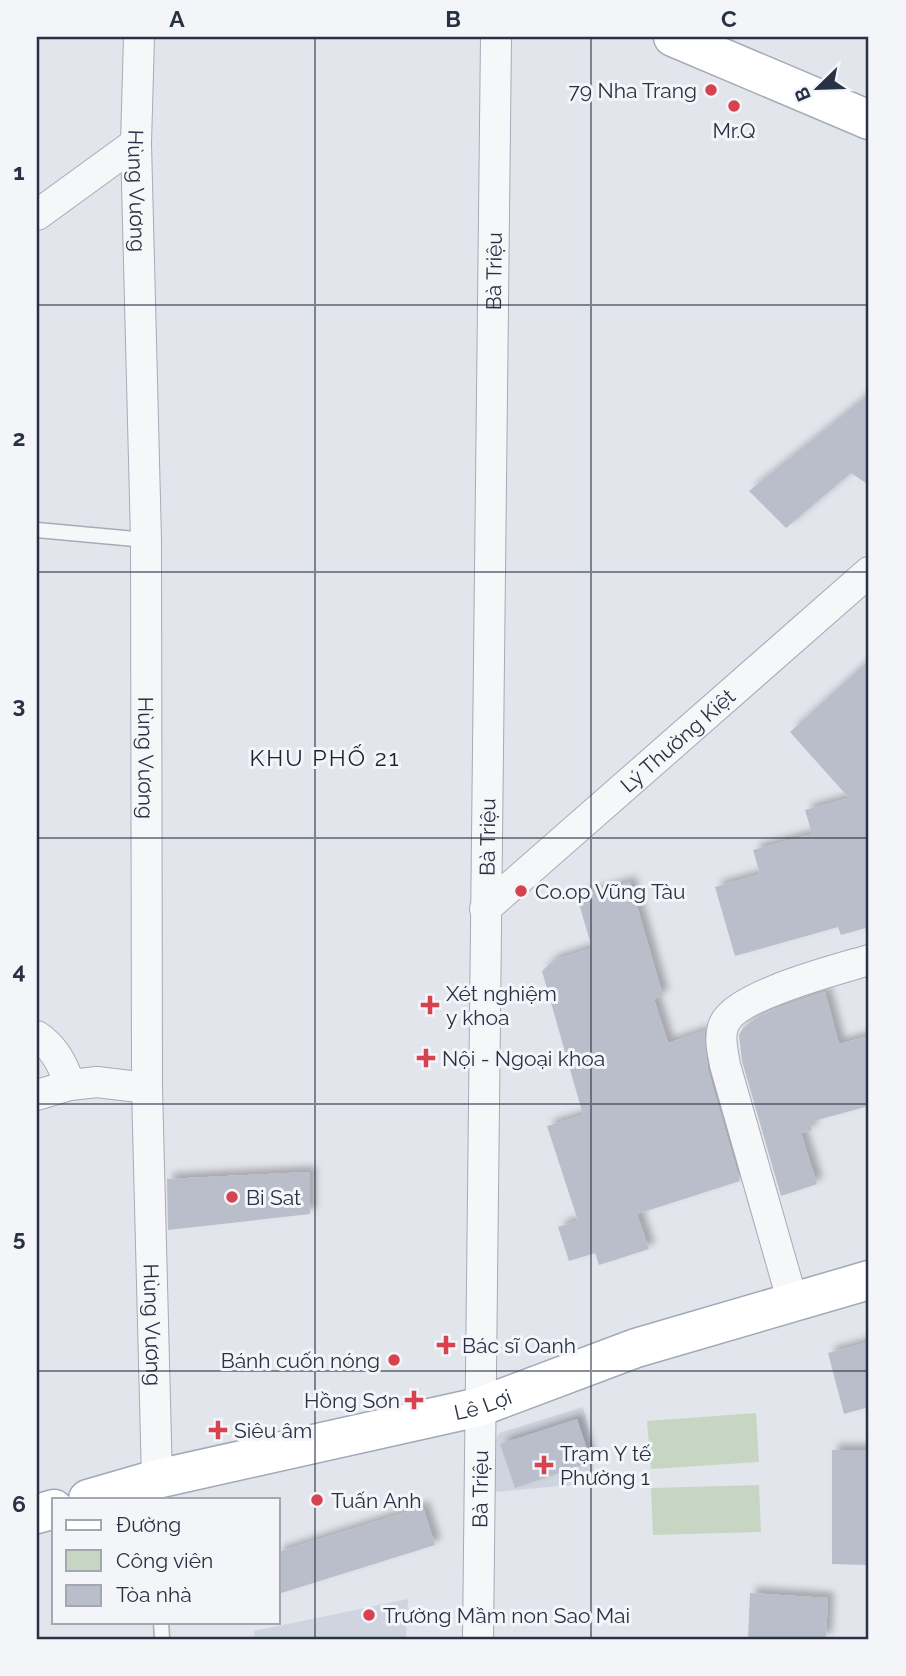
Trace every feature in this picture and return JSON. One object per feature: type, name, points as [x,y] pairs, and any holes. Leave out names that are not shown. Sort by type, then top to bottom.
[{"type":"main road","points":[[673,37],[869,120]]},
{"type":"main road","name":"Lê Lợi","points":[[93,1498],[145,1488],[479,1407],[636,1348],[869,1280]]},
{"type":"street","name":"Hùng Vương","points":[[139,37],[136,143],[146,540],[145,1488]]},
{"type":"street","name":"Bà Triệu","points":[[478,1639],[496,37]]},
{"type":"street","points":[[37,215],[136,143]]},
{"type":"street","name":"Lý Thường Kiệt","points":[[485,909],[869,572]]},
{"type":"street","points":[[793,1303],[725,1065],[723,1027],[729,1014],[771,992],[869,960]]},
{"type":"street","points":[[37,1036],[47,1043],[63,1064],[70,1085]]},
{"type":"street","points":[[37,1095],[70,1085],[97,1082],[147,1088]]},
{"type":"lane","points":[[37,530],[146,540]]},
{"type":"shaded area","name":"Trạm Y tế Phường 1","points":[[583,1407],[593,1447],[594,1483],[495,1492],[492,1446],[499,1433]]},
{"type":"shaded area","name":"Trường Mầm non Sao Mai","points":[[408,1599],[406,1639],[255,1639],[254,1631]]},
{"type":"green space","points":[[756,1413],[759,1462],[651,1469],[647,1421]]},
{"type":"green space","points":[[759,1485],[761,1532],[653,1535],[651,1488]]},
{"type":"building","points":[[869,394],[869,485],[851,473],[786,528],[749,491]]},
{"type":"building","points":[[869,660],[869,927],[841,935],[838,927],[735,956],[715,887],[760,874],[753,850],[812,834],[805,810],[849,798],[790,732]]},
{"type":"building","points":[[630,882],[663,996],[654,999],[668,1043],[704,1031],[708,1070],[740,1181],[637,1214],[649,1249],[599,1265],[595,1253],[569,1261],[558,1227],[578,1221],[547,1126],[583,1115],[542,971],[554,960],[592,948],[577,897]]},
{"type":"building","points":[[825,992],[839,1044],[869,1036],[869,1106],[810,1122],[812,1130],[801,1133],[817,1184],[781,1196],[742,1061],[739,1035],[743,1028],[772,1010]]},
{"type":"building","name":"Bi Sat","points":[[310,1172],[310,1214],[168,1230],[167,1179]]},
{"type":"building","points":[[869,1342],[869,1407],[844,1414],[828,1353]]},
{"type":"building","points":[[577,1419],[591,1462],[515,1488],[500,1444]]},
{"type":"building","points":[[832,1450],[869,1450],[869,1565],[832,1564]]},
{"type":"building","points":[[423,1507],[435,1545],[280,1593],[280,1551]]},
{"type":"building","points":[[750,1593],[828,1598],[826,1639],[748,1639]]},
{"type":"place","name":"79 Nha Trang","points":[[711,90]]},
{"type":"place","name":"Mr.Q","points":[[734,106]]},
{"type":"place","name":"Co.op Vũng Tàu","points":[[521,891]]},
{"type":"place","name":"Xét nghiệm y khoa","points":[[430,1005]]},
{"type":"place","name":"Nội - Ngoại khoa","points":[[426,1058]]},
{"type":"place","name":"Bi Sat","points":[[232,1197]]},
{"type":"place","name":"Bác sĩ Oanh","points":[[446,1345]]},
{"type":"place","name":"Bánh cuốn nóng","points":[[394,1360]]},
{"type":"place","name":"Hồng Sơn","points":[[414,1400]]},
{"type":"place","name":"Siêu âm","points":[[218,1430]]},
{"type":"place","name":"Trạm Y tế Phường 1","points":[[544,1465]]},
{"type":"place","name":"Tuấn Anh","points":[[317,1500]]},
{"type":"place","name":"Trường Mầm non Sao Mai","points":[[369,1615]]},
{"type":"district","name":"KHU PHỐ 21","points":[[325,757]]}]
